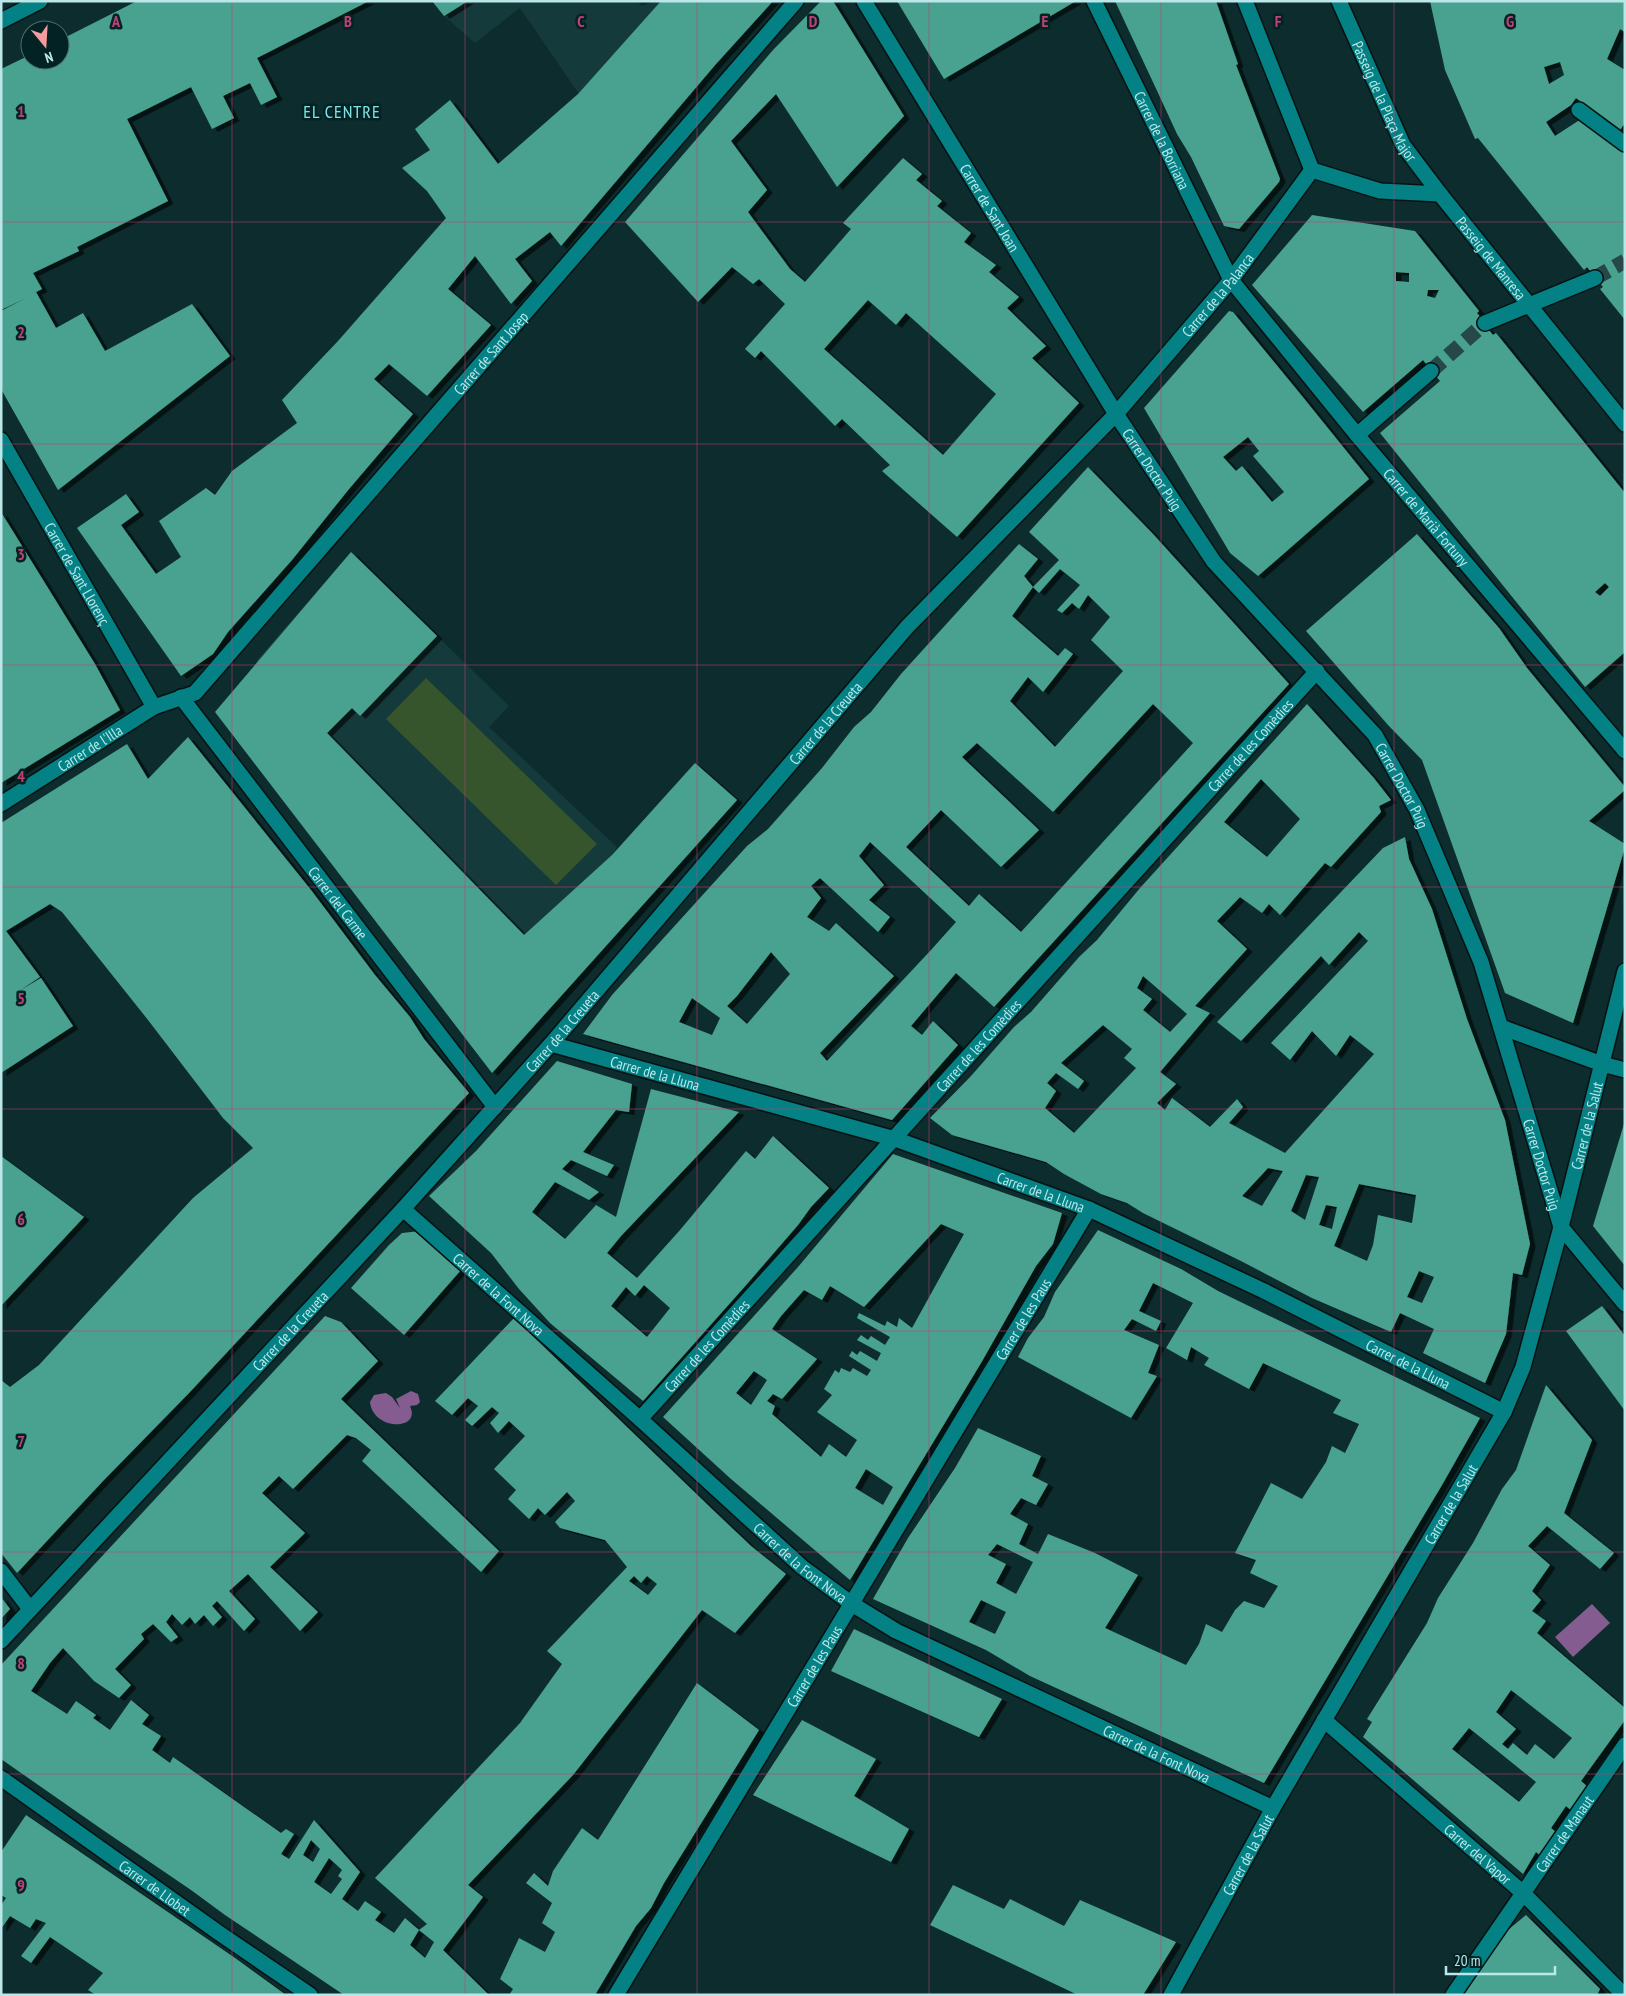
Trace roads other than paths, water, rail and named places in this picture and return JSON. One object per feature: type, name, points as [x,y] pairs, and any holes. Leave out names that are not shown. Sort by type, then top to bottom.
[{"type":"street","points":[[1,21],[40,1]]},
{"type":"street","name":"Carrer de Sant Josep","points":[[181,697],[195,693],[796,1]]},
{"type":"street","name":"Carrer de Sant Joan","points":[[864,1],[1116,414]]},
{"type":"street","name":"Carrer de la Borriana","points":[[1094,1],[1230,280]]},
{"type":"street","points":[[1245,1],[1312,170],[1380,191],[1440,194]]},
{"type":"street","name":"Passeig de la Plaça Major","points":[[1339,1],[1403,145],[1440,194]]},
{"type":"street","points":[[1579,110],[1625,144]]},
{"type":"street","name":"Carrer de la Palanca","points":[[1116,414],[1230,280],[1312,170]]},
{"type":"street","name":"Passeig de Manresa","points":[[1440,194],[1625,424]]},
{"type":"street","points":[[1485,323],[1595,278]]},
{"type":"street","name":"Carrer de Marià Fortuny","points":[[1230,280],[1357,435],[1625,751]]},
{"type":"street","points":[[1357,435],[1431,371]]},
{"type":"street","name":"Carrer Doctor Puig","points":[[1116,414],[1214,562],[1375,735],[1417,810],[1481,962],[1562,1227]]},
{"type":"street","name":"Carrer de la Creueta","points":[[1,1641],[495,1107],[908,627],[1116,414]]},
{"type":"street","name":"Carrer de Sant Llorenç","points":[[1,440],[154,707]]},
{"type":"street","name":"Carrer de les Comèdies","points":[[640,1419],[1317,671]]},
{"type":"street","name":"Carrer de l'Illa","points":[[1,804],[154,707],[181,697]]},
{"type":"street","name":"Carrer del Carme","points":[[181,697],[495,1107]]},
{"type":"street","name":"Carrer de la Salut","points":[[1171,1995],[1273,1808],[1504,1412],[1523,1367],[1562,1227],[1625,971]]},
{"type":"street","points":[[1501,1027],[1602,1064],[1625,1070]]},
{"type":"street","name":"Carrer de la Lluna","points":[[551,1044],[895,1139],[1089,1209],[1264,1291],[1504,1412]]},
{"type":"street","name":"Carrer de la Font Nova","points":[[402,1209],[640,1419],[802,1567],[852,1604],[896,1631],[1273,1808]]},
{"type":"street","name":"Carrer de les Paus","points":[[616,1995],[1089,1209]]},
{"type":"street","points":[[1562,1227],[1625,1304]]},
{"type":"street","points":[[1,1571],[30,1608]]},
{"type":"street","name":"Carrer del Vapor","points":[[1324,1720],[1522,1892],[1624,1995]]},
{"type":"street","name":"Carrer de Manaut","points":[[1453,1995],[1522,1892],[1625,1745]]},
{"type":"street","name":"Carrer de Llobet","points":[[1,1778],[219,1933],[310,1995]]},
{"type":"tunnel","points":[[1595,278],[1625,261]]},
{"type":"tunnel","points":[[1431,371],[1485,323]]},
{"type":"district","name":"EL CENTRE","points":[[342,111]]}]
